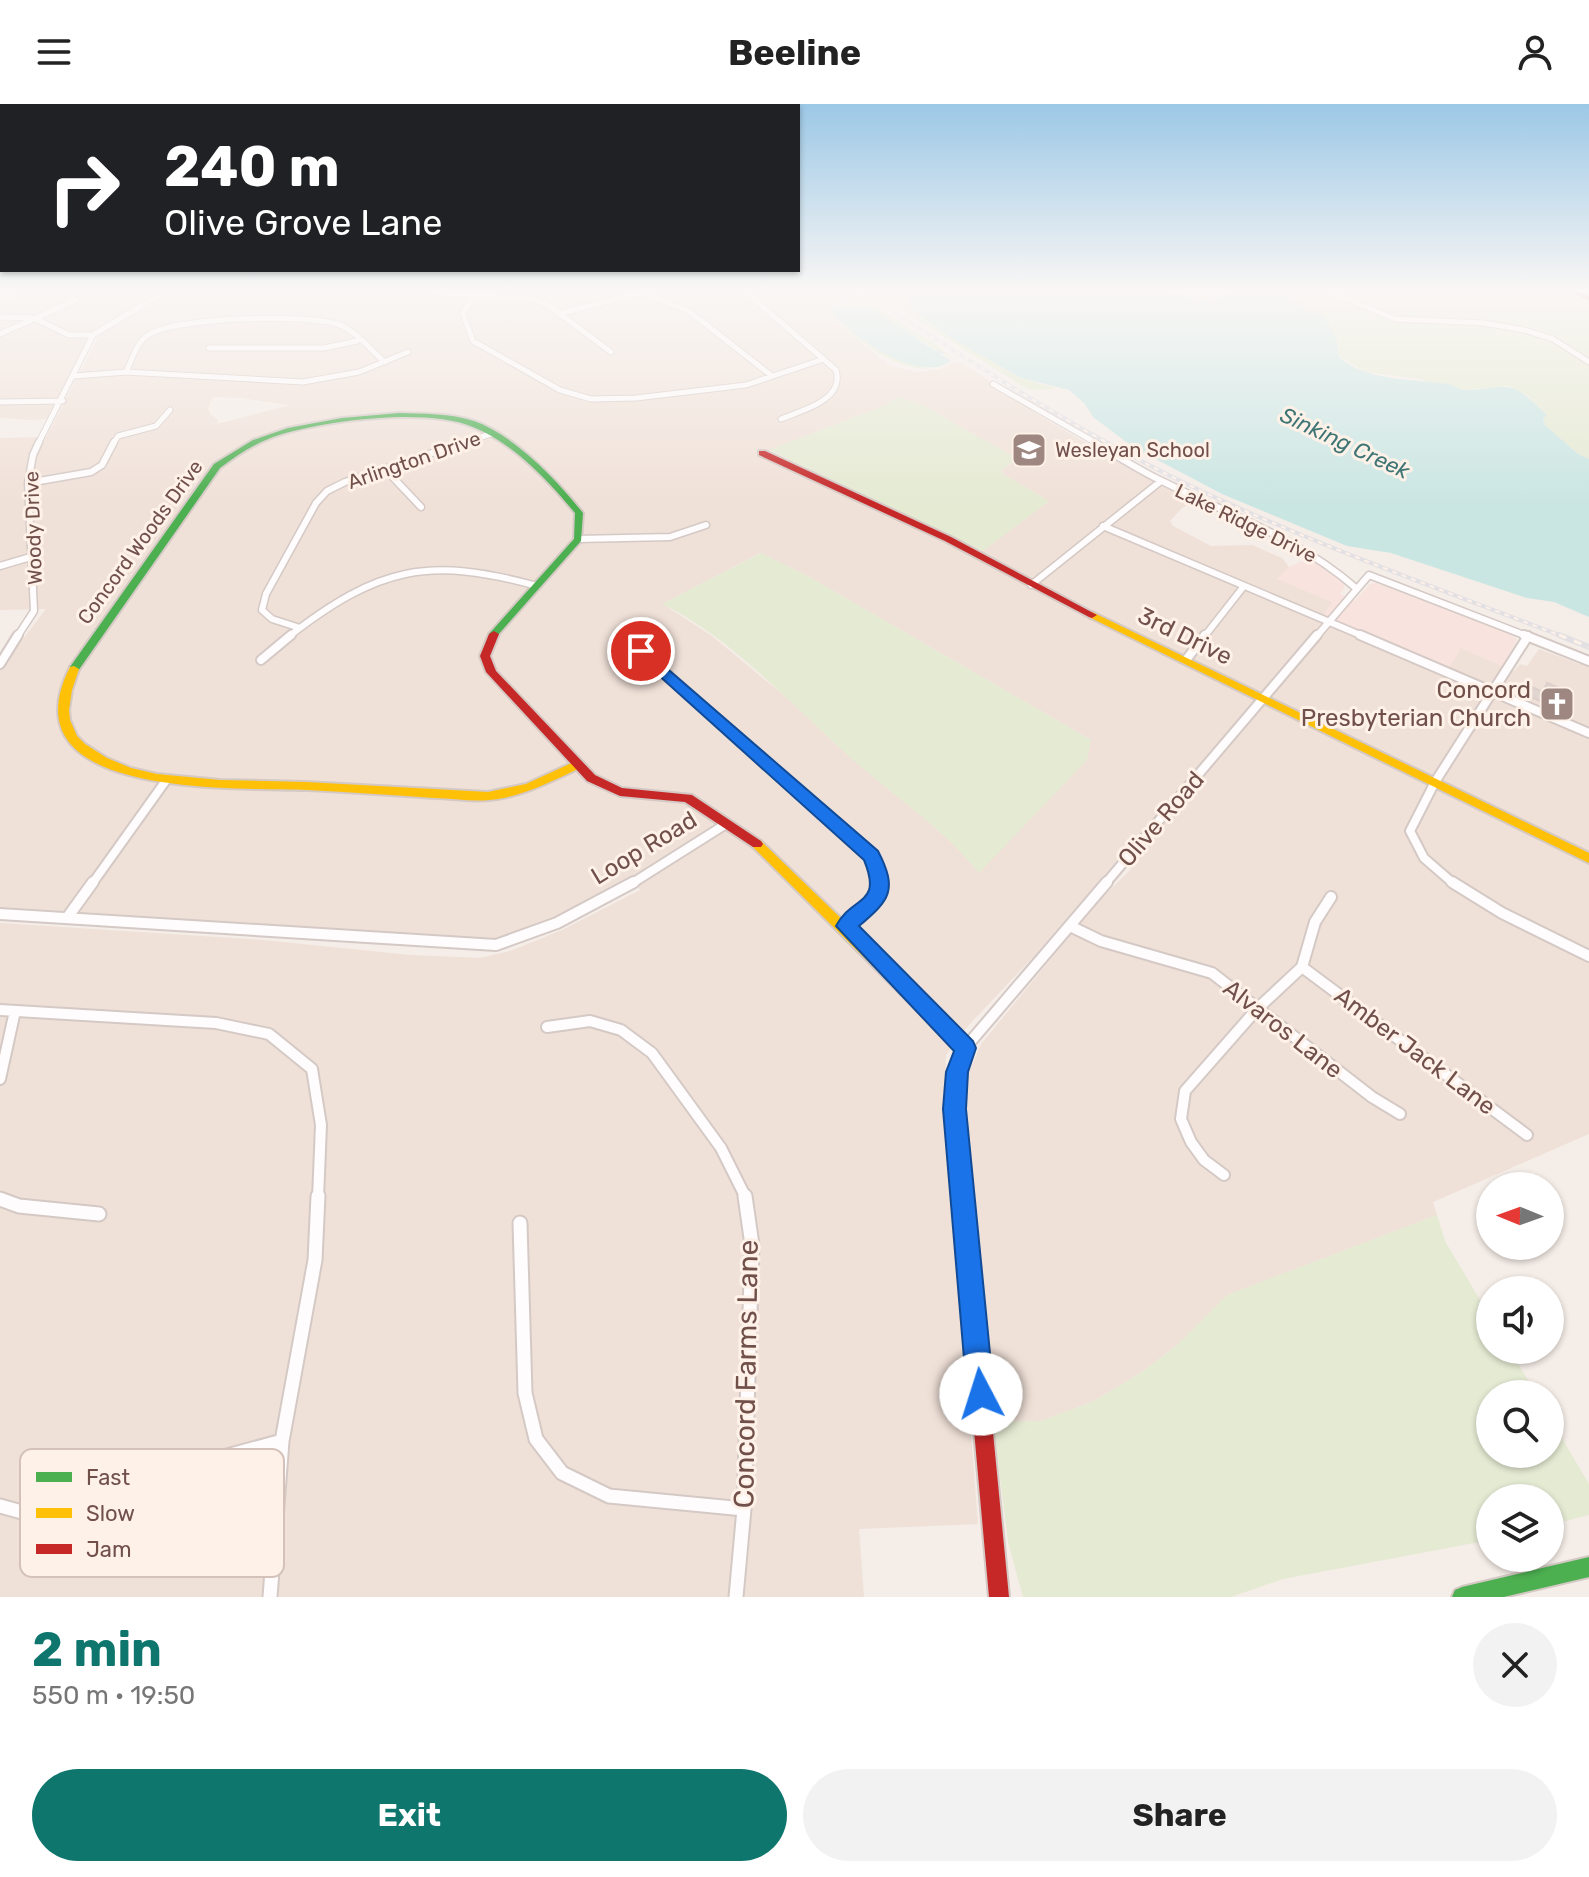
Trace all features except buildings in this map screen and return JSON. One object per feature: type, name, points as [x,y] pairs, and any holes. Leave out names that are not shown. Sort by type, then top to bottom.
[{"type":"street","name":"Woody Drive","points":[[0,664],[34,611],[34,556],[28,483],[33,455],[81,362]]},
{"type":"street","points":[[126,372],[131,362]]},
{"type":"street","points":[[74,376],[126,372],[303,382],[335,378],[385,362]]},
{"type":"street","points":[[512,362],[574,395],[612,400],[746,385],[816,362]]},
{"type":"street","points":[[754,362],[772,376]]},
{"type":"street","points":[[781,419],[822,401],[837,388],[836,370],[827,362]]},
{"type":"street","name":"Lake Ridge Drive","points":[[993,384],[1161,481],[1291,541],[1326,562],[1357,589]]},
{"type":"street","points":[[0,402],[63,401]]},
{"type":"street","points":[[28,483],[91,472],[102,465],[118,436],[156,426],[170,410]]},
{"type":"street","name":"Concord Woods Drive","points":[[576,765],[528,788],[488,796],[167,779],[126,772],[91,756],[71,736],[63,716],[63,696],[75,666],[217,466],[243,447],[278,433],[309,427],[421,417],[473,423],[491,434],[569,500],[579,513],[578,539]]},
{"type":"street","name":"Arlington Drive","points":[[300,628],[272,619],[262,610],[266,594],[316,503],[327,491],[491,434]]},
{"type":"street","name":"3rd Drive","points":[[762,453],[948,539],[1031,585],[1589,858]]},
{"type":"street","points":[[385,469],[421,507]]},
{"type":"street","points":[[1031,585],[1161,481]]},
{"type":"street","points":[[706,525],[670,537],[578,539],[490,639],[485,656],[491,672],[591,778],[620,792],[688,798],[726,824]]},
{"type":"street","points":[[1103,526],[1589,733]]},
{"type":"street","points":[[0,566],[34,556]]},
{"type":"street","points":[[261,660],[339,598],[400,575],[431,570],[476,571],[537,586]]},
{"type":"street","points":[[1357,589],[1369,575],[1589,661]]},
{"type":"street","points":[[1186,660],[1244,586]]},
{"type":"street","name":"Olive Road","points":[[965,1048],[1357,589]]},
{"type":"street","points":[[1528,636],[1435,782],[1410,831],[1422,856],[1443,875],[1521,923],[1589,956]]},
{"type":"street","points":[[641,651],[871,856],[881,879],[878,899],[846,926]]},
{"type":"street","points":[[67,918],[167,779]]},
{"type":"street","name":"Loop Road","points":[[0,914],[496,945],[531,936],[571,918],[726,824],[767,850],[965,1048]]},
{"type":"street","points":[[1224,1175],[1204,1160],[1191,1142],[1181,1119],[1185,1091],[1257,1009],[1302,967],[1315,922],[1331,897]]},
{"type":"street","name":"Alvaros Lane","points":[[1070,926],[1101,941],[1212,973],[1372,1097],[1400,1114]]},
{"type":"street","name":"Amber Jack Lane","points":[[1302,967],[1527,1135]]},
{"type":"street","points":[[0,1010],[216,1023],[269,1034],[312,1069],[321,1125],[315,1260],[281,1449]]},
{"type":"street","points":[[0,1079],[15,1011]]},
{"type":"street","name":"Concord Farms Lane","points":[[547,1027],[590,1021],[621,1030],[652,1053],[721,1148],[745,1192],[752,1245],[744,1509],[736,1597]]},
{"type":"street","points":[[965,1048],[957,1072],[954,1109],[999,1597]]},
{"type":"street","points":[[0,1199],[19,1206],[99,1214]]},
{"type":"street","points":[[520,1223],[525,1393],[536,1439],[562,1473],[609,1496],[744,1509]]},
{"type":"street","points":[[253,1449],[282,1441]]},
{"type":"street","points":[[0,1506],[20,1511]]},
{"type":"street","points":[[1462,1597],[1589,1567]]},
{"type":"street","points":[[270,1597],[272,1577]]},
{"type":"shaded area","points":[[0,362],[76,362],[48,419],[0,418]]},
{"type":"shaded area","points":[[85,362],[885,362],[890,366],[918,372],[963,363],[1045,419],[1154,481],[1197,501],[1183,507],[1170,521],[1173,526],[1211,546],[1252,545],[1282,558],[1289,567],[1278,579],[1333,602],[1320,620],[1461,648],[1514,671],[1520,664],[1527,666],[1539,649],[1579,664],[1589,664],[1589,1134],[1502,1172],[1476,1172],[1476,1183],[1433,1202],[1437,1215],[1228,1295],[1176,1346],[1142,1372],[1094,1401],[1041,1421],[993,1421],[961,1109],[963,1086],[981,1044],[1096,904],[1131,869],[1117,860],[1035,955],[967,1027],[946,1055],[945,1101],[978,1524],[859,1529],[864,1597],[0,1597],[0,923],[480,958],[510,951],[562,930],[640,890],[631,877],[550,923],[504,939],[0,907],[0,669],[46,609],[0,610],[0,438],[46,437]],"holes":[[[213,397],[289,405],[217,424],[218,420],[208,408]],[[898,398],[924,406],[1017,460],[1001,470],[1003,474],[1049,501],[974,557],[761,454]],[[760,553],[804,574],[1091,740],[979,872],[956,844],[851,758],[798,707],[712,636],[663,604]]]},
{"type":"shaded area","points":[[1314,556],[1340,577],[1345,586],[1340,594],[1355,601],[1370,584],[1376,583],[1509,633],[1517,640],[1503,666],[1461,648],[1446,673],[1319,621],[1332,602],[1277,579],[1289,567]]},
{"type":"green space","points":[[895,362],[932,368],[918,368]]},
{"type":"green space","points":[[984,362],[993,362],[1021,378],[1074,394],[1057,389],[1029,390]]},
{"type":"green space","points":[[1349,362],[1589,362],[1589,459],[1578,454],[1545,425],[1543,419],[1547,415],[1527,395],[1508,386],[1461,390],[1424,383],[1425,380],[1366,372]]},
{"type":"green space","points":[[898,397],[924,406],[1018,459],[1001,470],[1003,474],[1049,501],[983,551],[769,450],[881,407]]},
{"type":"green space","points":[[761,553],[804,574],[1091,740],[1087,760],[979,873],[934,827],[852,759],[737,654],[688,618],[662,604]]},
{"type":"green space","points":[[1437,1215],[1445,1241],[1476,1293],[1476,1364],[1518,1364],[1528,1380],[1476,1380],[1476,1468],[1564,1468],[1564,1442],[1589,1484],[1589,1515],[1564,1521],[1564,1484],[1476,1484],[1476,1543],[1283,1579],[1231,1597],[1023,1597],[1008,1542],[993,1421],[1041,1421],[1094,1401],[1142,1372],[1176,1346],[1227,1295]]},
{"type":"water","points":[[904,362],[950,362],[938,367]]},
{"type":"water","name":"Sinking Creek","points":[[993,362],[1345,362],[1377,375],[1448,384],[1464,390],[1502,387],[1517,390],[1547,415],[1543,419],[1545,425],[1578,454],[1589,459],[1589,617],[1554,602],[1527,598],[1391,553],[1347,546],[1222,494],[1133,447],[1093,417],[1085,404],[1069,390],[1021,378]]},
{"type":"railway","points":[[971,362],[1108,443],[1238,508],[1330,547],[1564,637]]},
{"type":"railway","points":[[1559,635],[1564,637]]},
{"type":"railway","points":[[1564,637],[1589,647]]},
{"type":"traffic: fast","points":[[74,669],[217,466],[270,436],[315,425],[370,417],[451,418],[485,429],[530,462],[579,513],[578,539],[494,634]]},
{"type":"traffic: fast","points":[[1462,1597],[1589,1567]]},
{"type":"traffic: slow","points":[[1092,615],[1589,858]]},
{"type":"traffic: slow","points":[[74,669],[64,710],[73,739],[103,761],[157,778],[220,784],[488,796],[528,788],[576,765]]},
{"type":"traffic: slow","points":[[757,844],[965,1048],[957,1072],[954,1109],[973,1319]]},
{"type":"traffic: jam","points":[[762,453],[948,539],[1092,615]]},
{"type":"traffic: jam","points":[[494,634],[485,656],[491,672],[591,778],[620,792],[688,798],[757,844]]},
{"type":"traffic: jam","points":[[973,1319],[999,1597]]},
{"type":"place","name":"Wesleyan School","points":[[1029,450]]},
{"type":"place","name":"Concord Presbyterian Church","points":[[1557,704]]},
{"type":"route","points":[[641,651],[871,856],[881,879],[878,899],[846,926],[965,1048],[957,1072],[954,1109],[981,1394]]}]
